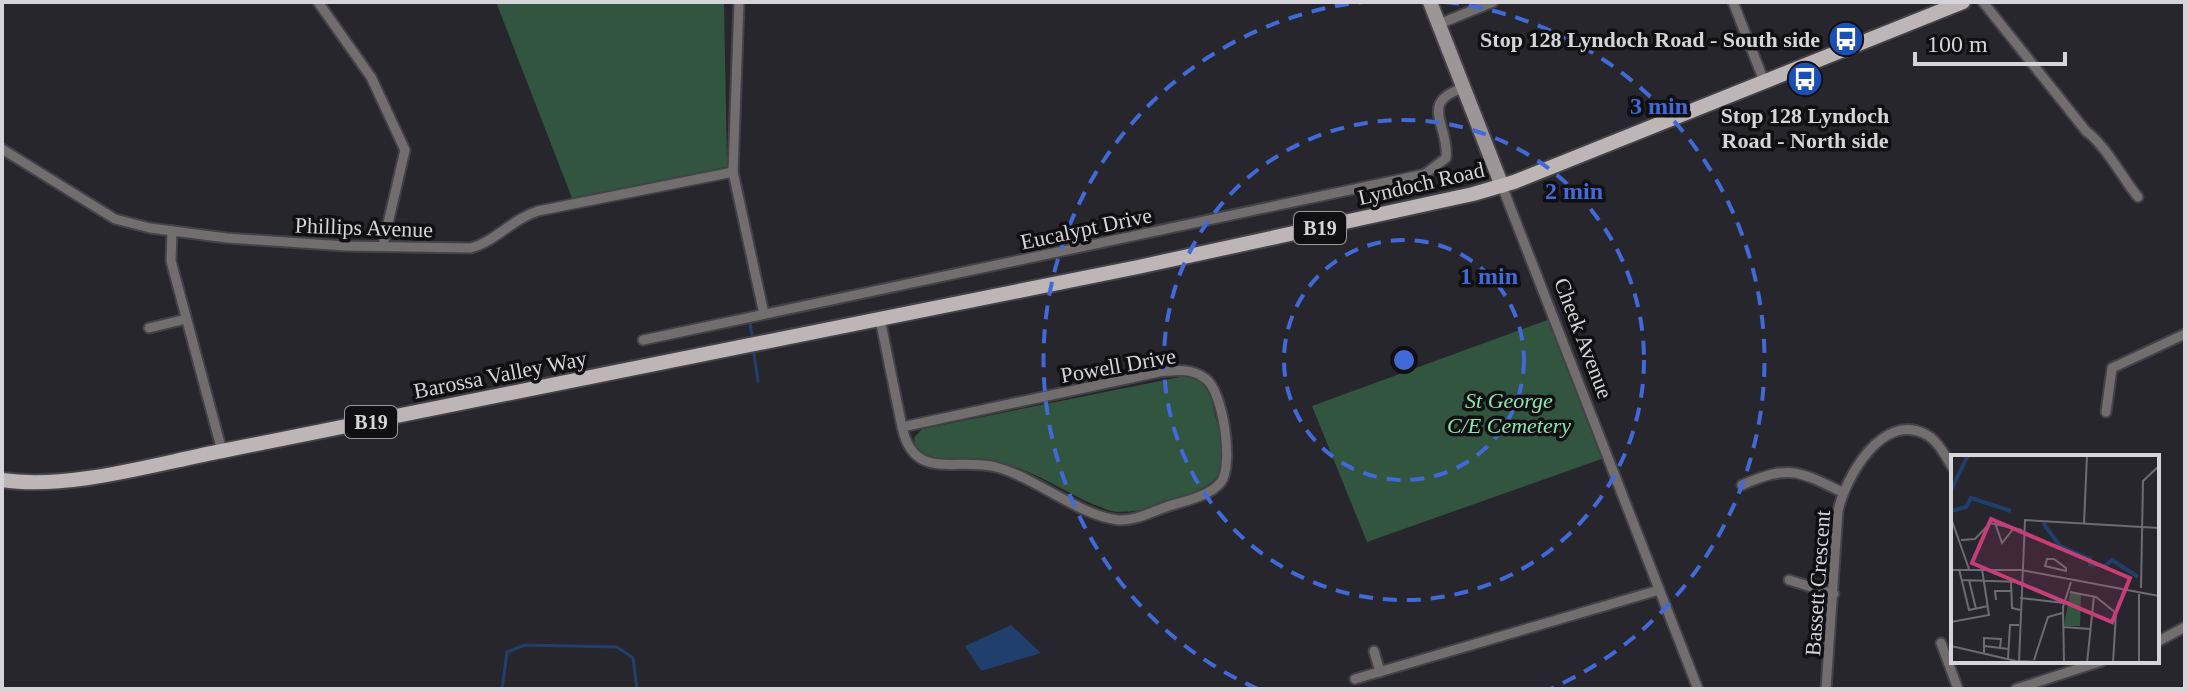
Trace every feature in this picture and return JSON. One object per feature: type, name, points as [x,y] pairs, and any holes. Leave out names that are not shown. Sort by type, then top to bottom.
[{"type":"main road","name":"Lyndoch Road","points":[[770,342],[1502,186],[1963,2]]},
{"type":"main road","name":"Barossa Valley Way","points":[[2,480],[37,482],[79,478],[770,342]]},
{"type":"street","points":[[318,2],[371,77],[405,150],[383,245]]},
{"type":"street","points":[[739,2],[733,172],[764,314]]},
{"type":"street","name":"Cheek Avenue","points":[[1430,2],[1698,689]]},
{"type":"street","points":[[1439,24],[1493,2]]},
{"type":"street","points":[[1733,2],[1764,81]]},
{"type":"street","points":[[1983,2],[2086,131],[2102,143],[2104,153],[2138,197]]},
{"type":"street","name":"Eucalypt Drive","points":[[643,340],[1425,174],[1446,158],[1446,140],[1438,120],[1440,102],[1448,93],[1464,88]]},
{"type":"street","name":"Phillips Avenue","points":[[2,149],[115,219],[172,231],[345,246],[471,248],[482,245],[516,220],[538,211],[733,172]]},
{"type":"street","points":[[172,231],[171,261],[222,451]]},
{"type":"street","points":[[149,328],[186,319]]},
{"type":"street","name":"Powell Drive","points":[[880,319],[902,427],[911,453],[925,462],[994,467],[1039,483],[1102,516],[1121,520],[1207,493],[1223,479],[1229,461],[1214,389],[1204,377],[1185,370],[1159,372],[902,427]]},
{"type":"street","points":[[2106,412],[2112,368],[2185,334]]},
{"type":"street","name":"Bassett Crescent","points":[[1826,689],[1836,531],[1842,492],[1856,464],[1892,433],[1915,430],[1930,436],[1951,465]]},
{"type":"street","points":[[1742,485],[1776,471],[1797,470],[1842,492]]},
{"type":"street","points":[[1789,580],[1834,594]]},
{"type":"street","points":[[1355,679],[1659,590]]},
{"type":"street","points":[[2159,641],[2185,627]]},
{"type":"street","points":[[1941,643],[1958,689]]},
{"type":"street","points":[[1374,651],[1380,672]]},
{"type":"street","points":[[2016,689],[2096,663]]},
{"type":"green space","points":[[496,2],[724,2],[727,167],[572,198]]},
{"type":"green space","name":"St George C/E Cemetery","points":[[1553,318],[1607,457],[1367,542],[1312,406]]},
{"type":"green space","points":[[1185,376],[1198,381],[1210,394],[1222,442],[1222,469],[1204,487],[1153,508],[1119,512],[1108,510],[1021,469],[997,463],[935,458],[915,447],[914,438],[922,429]]},
{"type":"water","points":[[1011,625],[1041,653],[981,671],[965,646]]},
{"type":"waterway","points":[[750,322],[752,336]]},
{"type":"waterway","points":[[754,354],[758,381]]},
{"type":"waterway","points":[[502,689],[507,652],[525,645],[617,647],[633,658],[637,689]]},
{"type":"place","name":"Stop 128 Lyndoch Road - South side","points":[[1846,39]]},
{"type":"place","name":"Stop 128 Lyndoch Road - North side","points":[[1805,79]]}]
